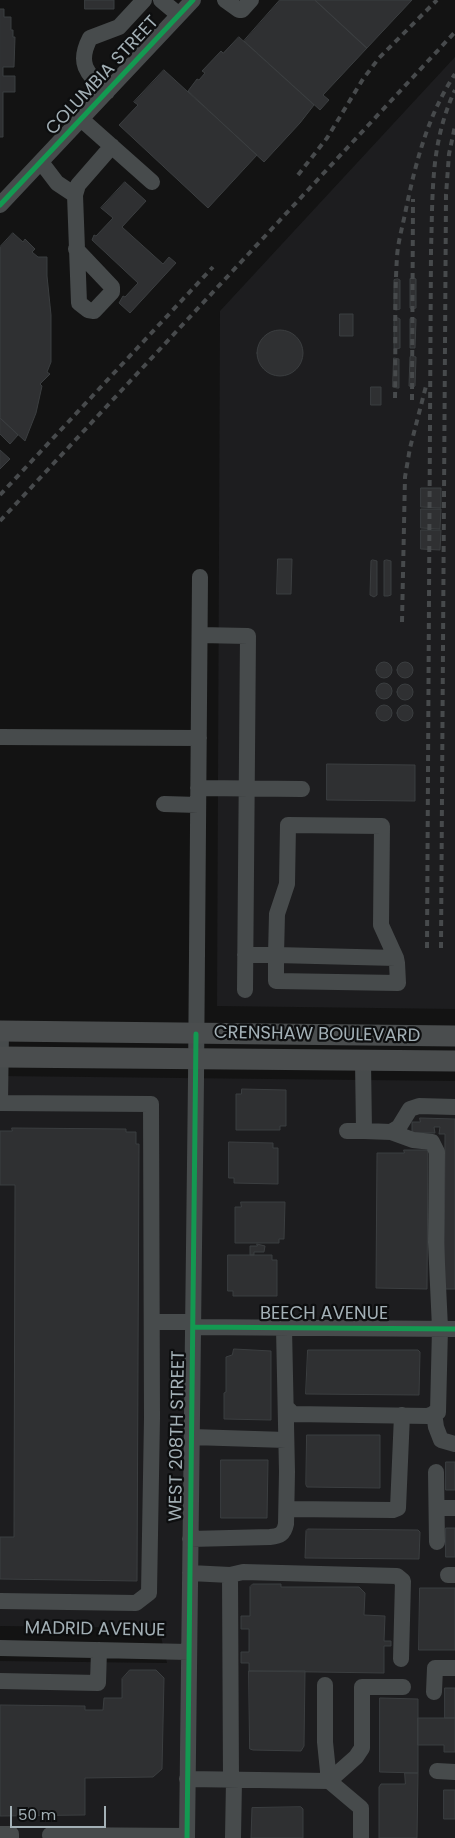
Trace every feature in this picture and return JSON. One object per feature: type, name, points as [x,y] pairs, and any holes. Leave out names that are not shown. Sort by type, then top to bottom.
[{"type":"main road","name":"CRENSHAW BOULEVARD","points":[[0,1031],[455,1036]]},
{"type":"main road","name":"CRENSHAW BOULEVARD","points":[[0,1057],[455,1061]]},
{"type":"street","points":[[107,92],[87,73],[84,64],[85,48],[90,38],[119,27],[144,0]]},
{"type":"street","points":[[161,0],[179,15]]},
{"type":"street","name":"COLUMBIA STREET","points":[[0,206],[193,0]]},
{"type":"street","points":[[225,0],[239,10],[242,10],[251,0]]},
{"type":"street","points":[[81,119],[152,182]]},
{"type":"street","points":[[76,249],[75,195],[78,185],[112,146]]},
{"type":"street","points":[[41,162],[57,183],[75,195]]},
{"type":"street","name":"WEST 208TH STREET","points":[[187,1837],[200,577]]},
{"type":"street","points":[[200,635],[248,636],[245,990]]},
{"type":"street","points":[[0,736],[199,738]]},
{"type":"street","points":[[198,788],[302,789]]},
{"type":"street","points":[[164,804],[198,804]]},
{"type":"street","points":[[288,825],[382,826],[381,924],[398,963],[398,983],[276,981],[276,955],[277,914],[286,884],[288,825]]},
{"type":"street","points":[[245,955],[396,958]]},
{"type":"street","points":[[0,1031],[0,1103],[151,1104],[152,1322],[149,1593],[136,1603],[0,1601]]},
{"type":"street","points":[[286,1407],[293,1414],[428,1416],[438,1412],[448,1329],[436,1242],[437,1152],[432,1142],[414,1140],[391,1132],[356,1131],[362,1061]]},
{"type":"street","points":[[391,1132],[399,1127],[410,1109],[418,1106],[455,1107]]},
{"type":"street","name":"BEECH AVENUE","points":[[152,1322],[284,1328],[448,1329]]},
{"type":"street","points":[[190,1539],[279,1536],[284,1532],[287,1510],[284,1328]]},
{"type":"street","points":[[434,1413],[436,1427],[441,1440],[455,1444]]},
{"type":"street","points":[[287,1510],[394,1510],[398,1508],[402,1415]]},
{"type":"street","points":[[192,1437],[286,1440]]},
{"type":"street","points":[[436,1472],[437,1542]]},
{"type":"street","points":[[437,1508],[455,1508]]},
{"type":"street","points":[[190,1574],[230,1575],[243,1572],[397,1576],[403,1581],[401,1658]]},
{"type":"street","points":[[230,1575],[233,1838]]},
{"type":"street","name":"MADRID AVENUE","points":[[0,1648],[189,1652]]},
{"type":"street","points":[[0,1681],[98,1683],[99,1650]]},
{"type":"street","points":[[434,1692],[435,1668],[455,1668]]},
{"type":"street","points":[[325,1686],[325,1742],[328,1781]]},
{"type":"street","points":[[328,1781],[356,1757],[362,1748],[362,1687],[403,1687]]},
{"type":"street","points":[[437,1771],[455,1772]]},
{"type":"street","points":[[187,1779],[328,1781],[361,1808],[361,1838]]},
{"type":"street","points":[[0,1834],[11,1834],[11,1838]]},
{"type":"street","points":[[50,1835],[187,1837]]},
{"type":"shaded area","points":[[455,57],[455,1009],[217,1006],[220,311]]},
{"type":"shaded area","points":[[0,1076],[455,1081],[455,1838],[0,1838],[0,1661],[167,1663],[159,1628],[0,1626]]},
{"type":"building","points":[[85,0],[114,0],[114,9],[85,9]]},
{"type":"building","points":[[280,0],[315,0],[367,48],[323,95],[329,100],[320,110],[244,41]]},
{"type":"building","points":[[315,0],[412,0],[367,48]]},
{"type":"building","points":[[0,9],[4,9],[4,17],[11,17],[11,30],[13,30],[13,37],[15,37],[14,67],[3,67],[3,76],[15,76],[15,92],[3,92],[3,137],[0,137]]},
{"type":"building","points":[[239,37],[314,105],[264,162],[188,91],[197,79],[199,80],[205,73],[202,71],[221,51],[223,53]]},
{"type":"building","points":[[164,70],[257,155],[208,208],[119,125],[138,105],[134,102]]},
{"type":"building","points":[[125,182],[146,201],[122,227],[163,264],[169,257],[176,263],[130,313],[119,303],[123,296],[125,297],[138,283],[92,240],[94,235],[96,236],[113,218],[101,208]]},
{"type":"building","points":[[13,233],[23,242],[25,239],[35,249],[32,252],[38,257],[47,257],[51,315],[51,362],[47,372],[50,374],[40,384],[42,386],[36,413],[25,441],[0,418],[0,247]]},
{"type":"building","points":[[410,279],[416,279],[416,308],[412,309],[410,308]]},
{"type":"building","points":[[394,280],[400,280],[400,309],[396,310],[394,309]]},
{"type":"building","points":[[340,314],[353,314],[353,336],[340,336]]},
{"type":"building","points":[[394,319],[400,319],[400,348],[396,349],[394,348]]},
{"type":"building","points":[[410,319],[416,319],[415,348],[410,348]]},
{"type":"building","points":[[280,330],[293,334],[299,340],[303,353],[299,366],[293,372],[280,376],[267,372],[261,366],[257,353],[261,340],[267,334]]},
{"type":"building","points":[[410,357],[416,357],[415,386],[413,387],[409,386]]},
{"type":"building","points":[[394,358],[399,359],[399,388],[393,387]]},
{"type":"building","points":[[371,387],[381,387],[381,405],[371,405]]},
{"type":"building","points":[[0,418],[18,435],[10,444],[0,434]]},
{"type":"building","points":[[0,450],[10,459],[0,469]]},
{"type":"building","points":[[421,488],[441,488],[441,508],[421,507]]},
{"type":"building","points":[[421,509],[441,509],[440,529],[421,528]]},
{"type":"building","points":[[421,530],[441,530],[440,550],[421,549]]},
{"type":"building","points":[[278,559],[292,559],[291,594],[277,594]]},
{"type":"building","points":[[371,561],[377,561],[377,595],[374,597],[370,595]]},
{"type":"building","points":[[384,561],[391,561],[391,595],[384,596]]},
{"type":"building","points":[[384,662],[390,664],[392,670],[390,676],[384,678],[378,676],[376,670],[378,664]]},
{"type":"building","points":[[405,662],[411,664],[413,670],[411,676],[405,678],[399,676],[397,670],[399,664]]},
{"type":"building","points":[[384,683],[390,685],[392,691],[390,697],[384,699],[378,697],[376,691],[378,685]]},
{"type":"building","points":[[405,684],[411,686],[413,692],[411,698],[405,700],[399,698],[397,692],[399,686]]},
{"type":"building","points":[[384,705],[392,713],[384,721],[376,713]]},
{"type":"building","points":[[405,705],[411,707],[413,713],[411,719],[405,721],[399,719],[397,713],[399,707]]},
{"type":"building","points":[[327,764],[415,765],[415,801],[327,800]]},
{"type":"building","points":[[242,1089],[286,1090],[286,1126],[280,1126],[280,1130],[236,1130],[236,1094],[241,1094]]},
{"type":"building","points":[[420,1118],[455,1119],[455,1289],[444,1289],[445,1134],[439,1134],[440,1127],[434,1127],[435,1133],[412,1133],[412,1122],[420,1122]]},
{"type":"building","points":[[12,1128],[126,1129],[126,1132],[136,1132],[136,1144],[139,1144],[137,1581],[0,1579],[0,1537],[14,1537],[15,1185],[0,1185],[0,1131],[12,1131]]},
{"type":"building","points":[[229,1142],[273,1143],[273,1148],[278,1148],[278,1184],[234,1183],[234,1178],[229,1178]]},
{"type":"building","points":[[404,1150],[428,1150],[427,1289],[376,1288],[377,1153],[404,1153]]},
{"type":"building","points":[[241,1202],[285,1202],[284,1239],[279,1239],[279,1243],[235,1243],[235,1207],[241,1207]]},
{"type":"building","points":[[257,1244],[265,1246],[264,1252],[254,1252],[254,1255],[250,1255],[250,1246],[257,1246]]},
{"type":"building","points":[[228,1255],[272,1255],[272,1260],[277,1260],[277,1296],[233,1296],[233,1291],[228,1291]]},
{"type":"building","points":[[234,1349],[271,1351],[271,1420],[224,1419],[226,1357],[232,1355]]},
{"type":"building","points":[[308,1350],[418,1350],[420,1352],[419,1395],[306,1394]]},
{"type":"building","points":[[307,1435],[380,1435],[380,1488],[307,1487]]},
{"type":"building","points":[[221,1460],[268,1460],[267,1518],[221,1518]]},
{"type":"building","points":[[446,1462],[455,1462],[455,1490],[446,1490]]},
{"type":"building","points":[[446,1528],[455,1528],[455,1557],[446,1557]]},
{"type":"building","points":[[308,1529],[418,1530],[420,1532],[419,1559],[305,1558],[306,1531]]},
{"type":"building","points":[[253,1584],[281,1584],[281,1587],[359,1587],[365,1593],[364,1615],[385,1616],[384,1641],[391,1641],[391,1646],[384,1646],[384,1673],[249,1671],[249,1663],[241,1663],[241,1652],[249,1652],[249,1629],[241,1629],[241,1616],[250,1616],[250,1587]]},
{"type":"building","points":[[420,1588],[455,1588],[455,1650],[419,1650]]},
{"type":"building","points":[[130,1670],[156,1670],[164,1678],[162,1769],[153,1777],[85,1778],[85,1815],[0,1816],[0,1705],[85,1706],[85,1710],[103,1710],[104,1698],[122,1698],[122,1679]]},
{"type":"building","points":[[249,1671],[305,1671],[304,1746],[301,1751],[250,1749]]},
{"type":"building","points":[[445,1688],[455,1688],[455,1718],[445,1718]]},
{"type":"building","points":[[380,1698],[418,1699],[418,1773],[380,1772]]},
{"type":"building","points":[[418,1718],[455,1718],[455,1752],[444,1752],[444,1745],[418,1745]]},
{"type":"building","points":[[405,1773],[418,1773],[417,1838],[379,1838],[379,1787],[381,1784],[405,1784]]},
{"type":"building","points":[[444,1790],[455,1790],[455,1819],[444,1819]]},
{"type":"building","points":[[301,1807],[303,1809],[303,1838],[251,1838],[252,1808]]},
{"type":"railway","points":[[298,175],[327,138],[363,79],[379,58],[437,0]]},
{"type":"railway","points":[[0,521],[455,32]]},
{"type":"railway","points":[[395,398],[396,292],[399,239],[424,139],[437,106],[455,74]]},
{"type":"railway","points":[[427,948],[432,208],[437,149],[447,110],[455,90]]},
{"type":"railway","points":[[441,948],[446,195],[449,154],[455,126]]},
{"type":"railway","points":[[412,400],[413,199]]},
{"type":"railway","points":[[0,495],[213,267]]},
{"type":"railway","points":[[402,622],[405,477],[410,448],[426,386]]},
{"type":"cycle path","points":[[0,205],[193,0]]},
{"type":"cycle path","points":[[187,1838],[196,1034]]},
{"type":"cycle path","points":[[193,1327],[455,1329]]}]
